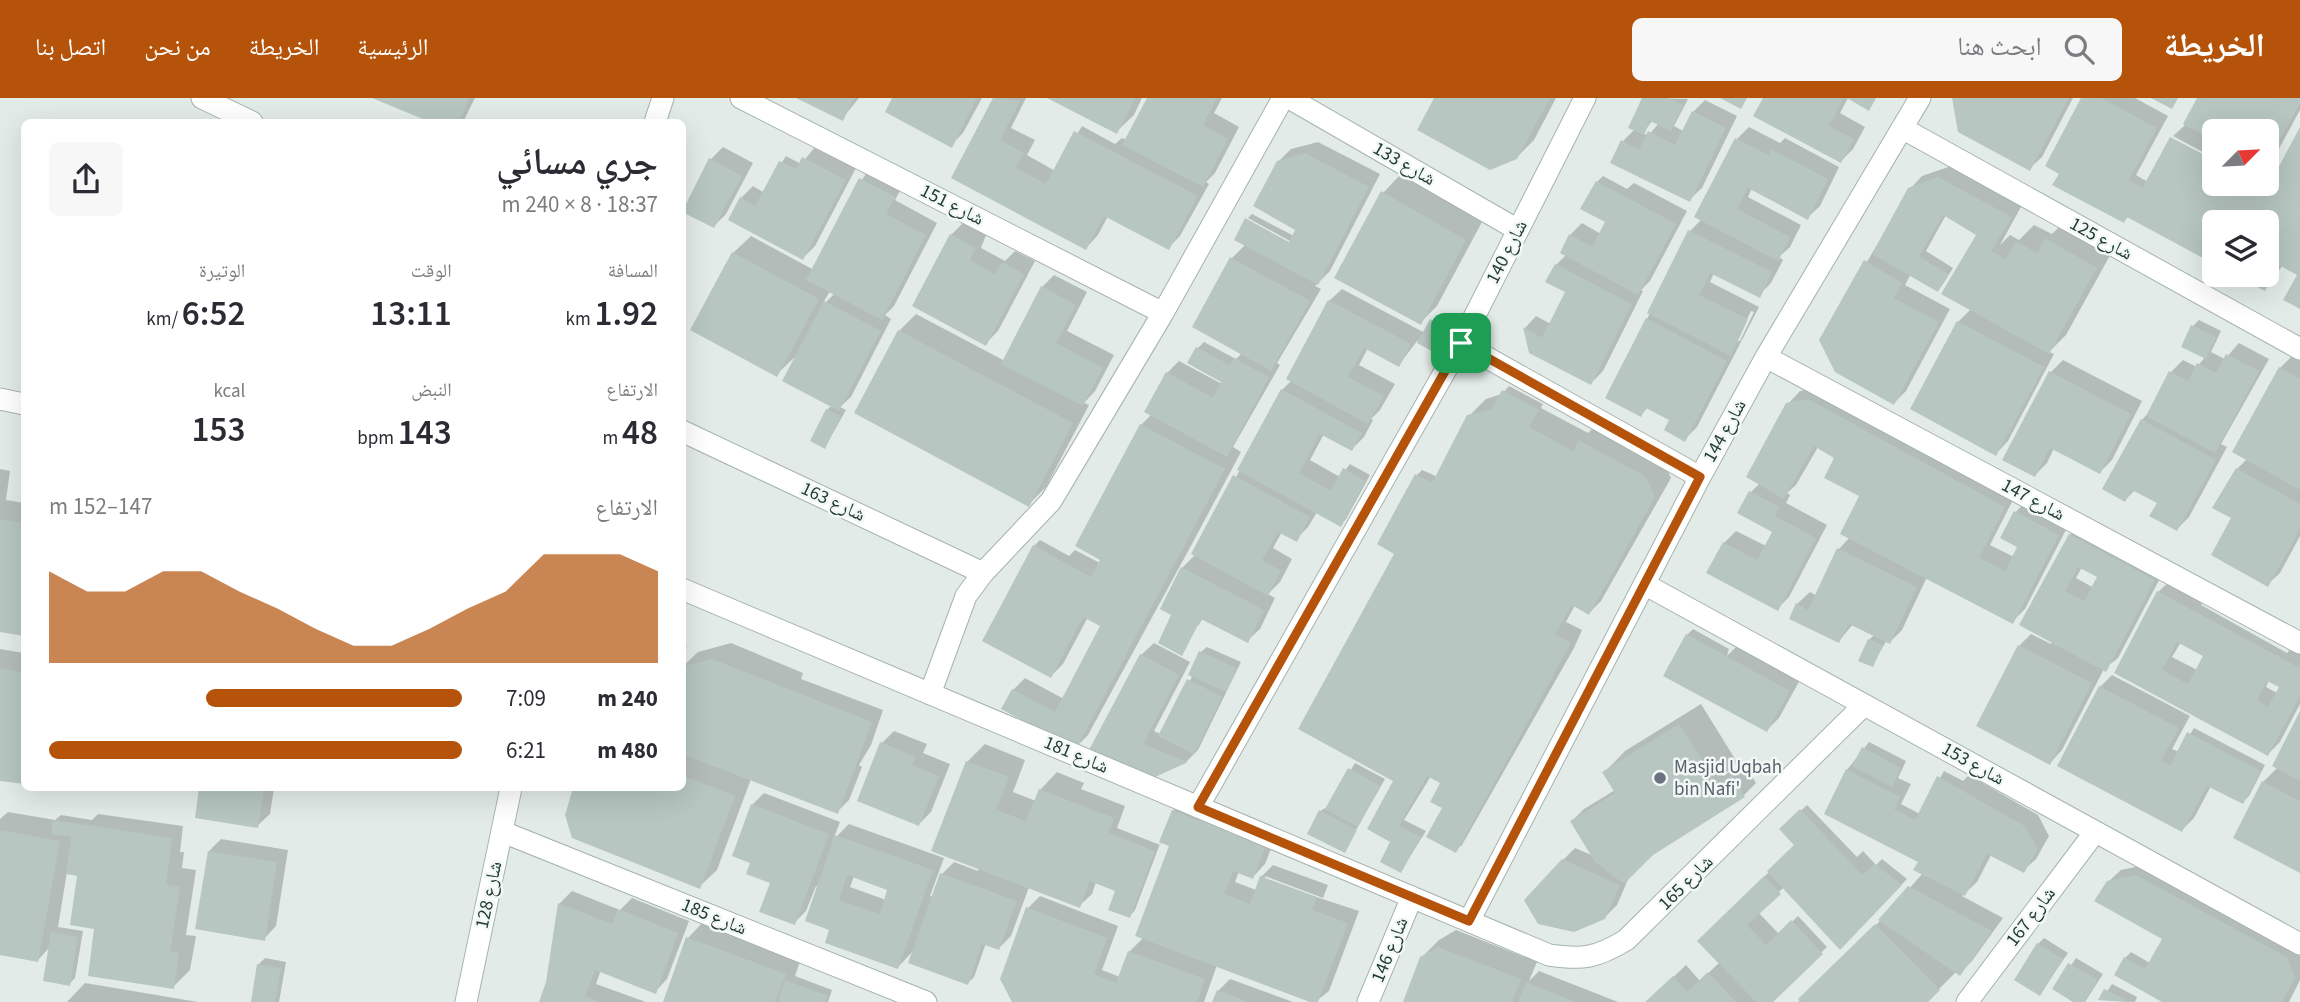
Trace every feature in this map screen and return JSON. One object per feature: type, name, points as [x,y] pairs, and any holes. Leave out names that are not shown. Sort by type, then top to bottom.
[{"type":"street","points":[[202,98],[245,119]]},
{"type":"street","points":[[656,119],[663,98]]},
{"type":"street","name":"شارع 151","points":[[741,98],[1163,313]]},
{"type":"street","points":[[930,694],[966,596],[983,573],[1051,500],[1163,313],[1283,98]]},
{"type":"street","name":"شارع 133","points":[[1289,98],[1518,230]]},
{"type":"street","name":"شارع 140","points":[[1198,807],[1461,343],[1584,98]]},
{"type":"street","name":"شارع 144","points":[[1469,921],[1700,477],[1766,358],[1920,98]]},
{"type":"street","name":"شارع 125","points":[[1902,128],[2300,349]]},
{"type":"street","points":[[1461,343],[1700,477]]},
{"type":"street","name":"شارع 147","points":[[1766,358],[2300,643]]},
{"type":"street","points":[[0,399],[21,403]]},
{"type":"street","name":"شارع 163","points":[[686,433],[983,573]]},
{"type":"street","name":"شارع 153","points":[[1646,585],[2300,944]]},
{"type":"street","name":"شارع 181","points":[[686,591],[1469,921]]},
{"type":"street","name":"شارع 165","points":[[1469,921],[1549,955],[1579,960],[1604,953],[1626,940],[1645,923],[1864,705]]},
{"type":"street","name":"شارع 128","points":[[466,1002],[511,791]]},
{"type":"street","name":"شارع 185","points":[[503,832],[926,1002]]},
{"type":"street","name":"شارع 167","points":[[1967,1002],[2095,832]]},
{"type":"street","name":"شارع 146","points":[[1368,1002],[1412,897]]},
{"type":"building","points":[[372,98],[469,98],[460,119],[423,119]]},
{"type":"building","points":[[796,98],[854,98],[843,121]]},
{"type":"building","points":[[892,98],[977,98],[952,148],[885,112]]},
{"type":"building","points":[[993,98],[1020,101],[1000,140],[1024,153],[1016,168],[1046,184],[1074,131],[1198,196],[1169,250],[1104,216],[1086,250],[951,178]]},
{"type":"building","points":[[1047,98],[1135,98],[1117,134]]},
{"type":"building","points":[[1147,98],[1217,98],[1203,125],[1228,139],[1203,187],[1122,145]]},
{"type":"building","points":[[1434,98],[1550,98],[1517,159],[1490,170],[1417,130]]},
{"type":"building","points":[[1642,98],[1668,98],[1683,105],[1671,131],[1650,121],[1644,135],[1628,128]]},
{"type":"building","points":[[1720,98],[1747,98],[1741,109]]},
{"type":"building","points":[[1763,98],[1844,98],[1829,126],[1854,139],[1841,163],[1753,116]]},
{"type":"building","points":[[1847,98],[1876,98],[1869,111]]},
{"type":"building","points":[[1952,98],[2069,98],[2030,171],[1958,132]]},
{"type":"building","points":[[2081,98],[2101,98],[2157,128],[2129,180],[2143,187],[2170,137],[2202,154],[2202,196],[2279,196],[2279,166],[2300,127],[2300,309],[2283,300],[2297,275],[2279,265],[2279,210],[2202,210],[2202,258],[2127,217],[2124,223],[2052,185],[2059,174],[2045,166]]},
{"type":"building","points":[[2151,98],[2178,98],[2172,109]]},
{"type":"building","points":[[2197,98],[2300,98],[2300,103],[2279,141],[2279,119],[2202,119],[2202,134],[2183,124]]},
{"type":"building","points":[[1692,111],[1726,128],[1690,202],[1610,163],[1621,140],[1639,150],[1648,131],[1675,145]]},
{"type":"building","points":[[1735,138],[1769,155],[1771,149],[1828,179],[1808,220],[1748,188],[1737,209],[1790,237],[1778,261],[1694,217]]},
{"type":"building","points":[[1305,153],[1369,187],[1318,285],[1234,240],[1245,218],[1289,242],[1295,230],[1253,206],[1277,161]]},
{"type":"building","points":[[802,157],[846,180],[803,260],[728,220],[740,197],[755,206],[779,161],[796,169]]},
{"type":"building","points":[[709,158],[742,176],[714,228],[686,214],[686,204]]},
{"type":"building","points":[[1938,177],[2012,217],[1991,251],[2006,259],[2016,241],[2037,253],[2045,238],[2097,268],[2049,354],[1941,294],[1976,235],[1943,215],[1919,256],[1948,274],[1938,292],[1872,254],[1908,188]]},
{"type":"building","points":[[859,178],[895,197],[886,214],[926,235],[882,320],[806,280]]},
{"type":"building","points":[[1596,181],[1676,224],[1638,295],[1560,253],[1569,234],[1592,247],[1605,222],[1580,209]]},
{"type":"building","points":[[1381,191],[1466,240],[1421,325],[1334,278]]},
{"type":"building","points":[[1688,230],[1772,272],[1760,298],[1710,273],[1699,295],[1748,319],[1731,356],[1647,313]]},
{"type":"building","points":[[950,234],[975,248],[970,260],[995,274],[1002,262],[1024,274],[986,346],[912,306]]},
{"type":"building","points":[[732,252],[819,299],[777,377],[690,330]]},
{"type":"building","points":[[1230,257],[1310,301],[1271,371],[1192,327]]},
{"type":"building","points":[[1864,260],[1902,283],[1894,298],[1939,322],[1894,405],[1835,372],[1819,340]]},
{"type":"building","points":[[1555,264],[1632,304],[1591,385],[1529,353],[1523,327],[1542,338],[1565,292],[1545,282]]},
{"type":"building","points":[[1041,286],[1076,305],[1056,343],[1103,368],[1083,406],[1001,364]]},
{"type":"building","points":[[1328,300],[1411,344],[1399,367],[1364,348],[1348,377],[1384,396],[1368,424],[1286,379]]},
{"type":"building","points":[[824,301],[881,331],[839,411],[782,381]]},
{"type":"building","points":[[1646,318],[1727,361],[1685,442],[1664,430],[1669,420],[1646,408],[1641,417],[1605,398]]},
{"type":"building","points":[[1430,319],[1452,332],[1439,355],[1417,343]]},
{"type":"building","points":[[1957,321],[2044,367],[1996,456],[1910,409]]},
{"type":"building","points":[[2191,325],[2216,337],[2206,359],[2181,347]]},
{"type":"building","points":[[898,330],[1073,423],[1029,507],[854,413]]},
{"type":"building","points":[[1196,347],[1230,365],[1234,358],[1269,377],[1227,457],[1144,412],[1166,372],[1213,398],[1221,382],[1187,363]]},
{"type":"building","points":[[2226,354],[2259,371],[2215,453],[2146,416],[2169,371],[2188,381],[2197,363],[2216,373]]},
{"type":"building","points":[[2279,367],[2300,379],[2300,490],[2232,452]]},
{"type":"building","points":[[2049,371],[2131,414],[2100,474],[2050,448],[2035,477],[2002,460]]},
{"type":"building","points":[[1281,389],[1362,433],[1352,451],[1320,434],[1299,473],[1331,491],[1343,468],[1365,481],[1341,527],[1237,470]]},
{"type":"building","points":[[1502,390],[1539,410],[1529,427],[1573,451],[1579,440],[1646,477],[1655,497],[1589,615],[1572,605],[1555,635],[1571,643],[1456,853],[1426,837],[1442,808],[1430,802],[1440,783],[1427,776],[1399,826],[1421,837],[1401,873],[1380,862],[1390,842],[1367,829],[1393,781],[1298,729],[1394,554],[1377,544],[1415,474],[1432,483],[1467,415],[1492,409]]},
{"type":"building","points":[[1808,399],[2005,507],[1979,558],[2005,571],[2017,547],[2000,538],[2014,511],[2059,535],[2013,624],[1840,534],[1859,496],[1824,478],[1834,458],[1814,446],[1784,499],[1746,477],[1786,403]]},
{"type":"building","points":[[826,409],[841,416],[825,449],[810,441]]},
{"type":"building","points":[[2141,419],[2216,460],[2177,531],[2149,516],[2157,503],[2132,490],[2125,502],[2102,489]]},
{"type":"building","points":[[1140,424],[1225,469],[1076,749],[1001,709],[1012,689],[1055,712],[1100,626],[1083,617],[1051,678],[982,641],[1033,545],[1091,577],[1100,560],[1075,546]]},
{"type":"building","points":[[2236,468],[2300,504],[2300,529],[2268,587],[2211,555],[2231,518],[2212,508]]},
{"type":"building","points":[[1233,475],[1310,517],[1297,542],[1278,532],[1262,560],[1281,571],[1268,596],[1191,554]]},
{"type":"building","points":[[1749,491],[1779,507],[1775,516],[1816,538],[1778,611],[1706,573],[1723,542],[1757,560],[1772,532],[1737,513]]},
{"type":"building","points":[[0,519],[21,522],[21,636],[0,632]]},
{"type":"building","points":[[2069,534],[2155,580],[2106,672],[2019,625]],"holes":[[[2078,567],[2097,577],[2084,601],[2065,591]]]},
{"type":"building","points":[[1837,548],[1917,587],[1890,644],[1849,624],[1839,643],[1789,619],[1796,603],[1808,610]]},
{"type":"building","points":[[1181,567],[1264,610],[1248,643],[1201,619],[1182,656],[1158,643],[1171,615],[1160,609]]},
{"type":"building","points":[[2157,591],[2300,668],[2300,696],[2268,756],[2114,673]],"holes":[[[2177,642],[2203,656],[2188,684],[2162,670]],[[2267,681],[2279,687],[2268,707],[2257,700]]]},
{"type":"building","points":[[1686,634],[1790,691],[1767,732],[1663,676]]},
{"type":"building","points":[[1868,639],[1883,645],[1873,667],[1858,661]]},
{"type":"building","points":[[2018,645],[2092,683],[2050,765],[1976,726]]},
{"type":"building","points":[[1199,651],[1237,668],[1226,692],[1188,675]]},
{"type":"building","points":[[1140,654],[1179,675],[1143,744],[1188,762],[1153,778],[1089,750]]},
{"type":"building","points":[[712,659],[872,722],[838,814],[686,756],[686,666]]},
{"type":"building","points":[[0,669],[21,672],[21,784],[0,781]]},
{"type":"building","points":[[1187,679],[1222,697],[1194,754],[1158,736]]},
{"type":"building","points":[[2099,686],[2179,728],[2161,761],[2170,766],[2187,732],[2261,771],[2243,804],[2207,786],[2182,832],[2057,766]]},
{"type":"building","points":[[2300,711],[2300,781],[2272,766]]},
{"type":"building","points":[[1679,724],[1717,784],[1732,775],[1745,797],[1653,855],[1624,884],[1595,862],[1570,821],[1615,793],[1602,772]]},
{"type":"building","points":[[880,742],[916,757],[912,765],[939,776],[919,826],[857,801]]},
{"type":"building","points":[[1862,747],[1901,768],[1892,787],[1852,766]]},
{"type":"building","points":[[966,761],[1009,777],[996,810],[1026,821],[1039,789],[1114,818],[1109,833],[1155,851],[1130,918],[1108,910],[1115,891],[1090,881],[1080,908],[931,851]]},
{"type":"building","points":[[1348,768],[1380,786],[1358,827],[1325,809]]},
{"type":"building","points":[[1846,769],[1900,797],[1894,809],[1915,820],[1937,776],[2026,827],[2038,849],[2024,873],[1987,854],[1965,896],[1913,870],[1918,862],[1824,814]]},
{"type":"building","points":[[686,777],[735,796],[700,889],[572,838],[565,815],[572,791],[686,791]]},
{"type":"building","points":[[2262,781],[2300,801],[2300,873],[2233,838]]},
{"type":"building","points":[[199,791],[264,791],[258,828],[195,818]]},
{"type":"building","points":[[751,804],[829,834],[795,925],[759,912],[770,883],[746,874],[750,863],[732,856]]},
{"type":"building","points":[[1800,809],[1862,875],[1875,864],[1902,885],[1840,950],[1767,871],[1794,845],[1779,829]]},
{"type":"building","points":[[1172,810],[1266,845],[1253,879],[1233,871],[1224,894],[1250,904],[1260,876],[1317,897],[1312,910],[1348,923],[1318,1002],[1310,1002],[1135,936],[1169,846],[1159,842]]},
{"type":"building","points":[[1319,810],[1357,830],[1345,853],[1307,834]]},
{"type":"building","points":[[53,820],[172,838],[166,885],[180,887],[170,952],[179,953],[174,989],[88,976],[94,929],[70,925],[77,876],[66,874],[71,837],[51,834]]},
{"type":"building","points":[[0,830],[60,841],[38,962],[0,955]]},
{"type":"building","points":[[835,835],[933,870],[898,969],[825,943],[829,930],[805,921]],"holes":[[[847,875],[887,890],[880,914],[839,900]]]},
{"type":"building","points":[[208,851],[277,862],[265,941],[195,929]]},
{"type":"building","points":[[1562,859],[1620,885],[1605,919],[1574,932],[1538,924],[1524,900]]},
{"type":"building","points":[[940,873],[1017,901],[999,950],[982,944],[968,985],[908,963]]},
{"type":"building","points":[[2136,875],[2287,957],[2295,978],[2282,1002],[2162,1002],[2114,975],[2124,957],[2145,969],[2162,939],[2094,901],[2107,881]]},
{"type":"building","points":[[1764,876],[1781,894],[1747,925],[1766,945],[1791,920],[1823,954],[1773,1002],[1756,1002],[1697,941]]},
{"type":"building","points":[[1908,886],[1992,931],[1960,976],[1878,920]]},
{"type":"building","points":[[558,903],[612,924],[618,909],[678,933],[656,994],[595,970],[585,996],[601,1002],[539,1002],[546,982]]},
{"type":"building","points":[[1026,907],[1107,938],[1094,974],[1116,983],[1128,951],[1205,979],[1197,1002],[1012,1002],[1000,979]]},
{"type":"building","points":[[1875,924],[1940,990],[1928,1002],[1802,1002],[1798,999]]},
{"type":"building","points":[[51,932],[78,937],[70,986],[43,981]]},
{"type":"building","points":[[686,937],[786,974],[775,1002],[663,1002]]},
{"type":"building","points":[[2037,943],[2063,959],[2040,996],[2014,980]]},
{"type":"building","points":[[1438,947],[1521,979],[1512,1002],[1403,1002],[1420,957]]},
{"type":"building","points":[[2068,963],[2098,980],[2085,1002],[2073,1002],[2052,989]]},
{"type":"building","points":[[257,964],[281,968],[275,1002],[251,1002]]},
{"type":"building","points":[[1708,972],[1736,1002],[1645,1002],[1673,976],[1687,992]]},
{"type":"building","points":[[785,980],[828,996],[825,1002],[778,1002]]},
{"type":"building","points":[[1526,982],[1568,999],[1576,1002],[1518,1002]]},
{"type":"building","points":[[2104,989],[2130,1002],[2098,1000]]},
{"type":"building","points":[[1217,990],[1249,1002],[1212,1002]]},
{"type":"place","name":"Masjid Uqbah bin Nafi'","points":[[1660,778]]},
{"type":"route","points":[[1461,343],[1700,477],[1469,921],[1198,807],[1461,343]]}]
